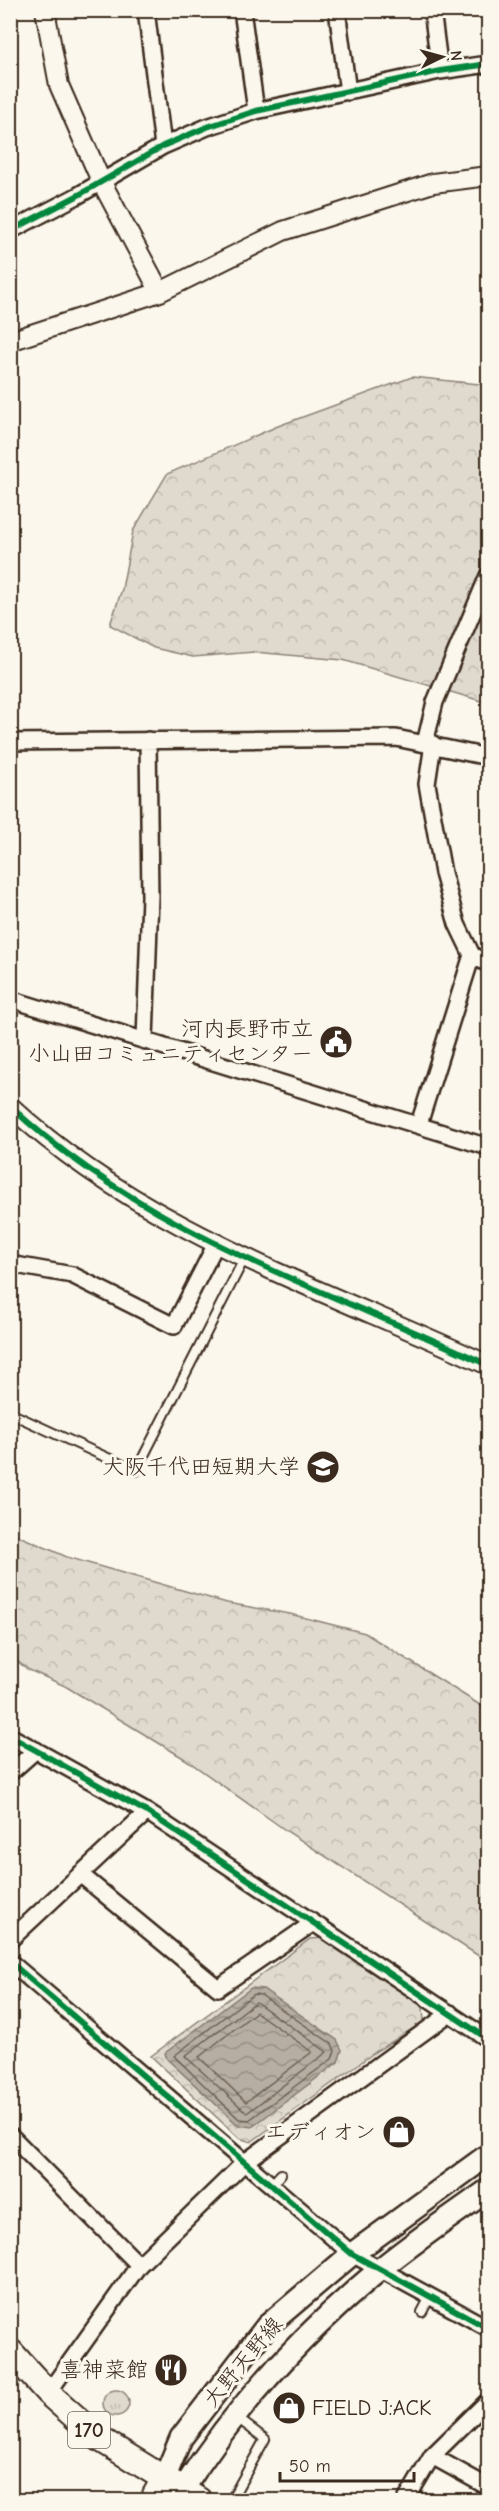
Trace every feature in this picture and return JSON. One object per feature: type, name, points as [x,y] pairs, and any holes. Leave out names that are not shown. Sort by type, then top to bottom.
[{"type":"highway","name":"170","points":[[10,2351],[48,2393],[100,2439],[181,2493]]},
{"type":"highway","points":[[152,2500],[181,2493]]},
{"type":"main road","name":"大野天野線","points":[[181,2493],[181,2438],[267,2326],[352,2254],[489,2155]]},
{"type":"main road","name":"大野天野線","points":[[181,2493],[234,2416],[288,2356],[379,2270],[489,2190]]},
{"type":"street","points":[[45,10],[59,85],[101,181],[160,292]]},
{"type":"street","points":[[146,10],[163,146]]},
{"type":"street","points":[[242,10],[256,111]]},
{"type":"street","points":[[337,10],[348,92]]},
{"type":"street","points":[[432,10],[440,70]]},
{"type":"street","points":[[10,231],[163,146],[256,111],[440,70],[488,65]]},
{"type":"street","points":[[10,341],[160,292],[283,231],[433,183],[489,176]]},
{"type":"street","points":[[489,576],[435,702],[429,743],[428,784],[443,873],[457,924],[472,955],[489,964]]},
{"type":"street","points":[[10,742],[396,738],[489,757]]},
{"type":"street","points":[[145,1040],[150,896],[148,740]]},
{"type":"street","points":[[419,1124],[472,955]]},
{"type":"street","points":[[10,999],[489,1146]]},
{"type":"street","points":[[10,1106],[68,1155],[128,1196],[246,1256],[489,1365]]},
{"type":"street","points":[[10,1264],[72,1275],[174,1326],[217,1242]]},
{"type":"street","points":[[10,1736],[147,1812],[489,2039]]},
{"type":"street","points":[[10,1773],[36,1750]]},
{"type":"street","points":[[10,1940],[147,1812]]},
{"type":"street","points":[[80,1874],[218,1988],[314,1923]]},
{"type":"street","points":[[10,1962],[245,2162],[277,2179],[352,2254],[488,2328]]},
{"type":"street","points":[[48,2393],[139,2265],[245,2162],[450,2013]]},
{"type":"street","points":[[10,2135],[139,2265]]},
{"type":"street","points":[[406,2500],[432,2456],[489,2401]]},
{"type":"street","points":[[432,2456],[489,2487]]},
{"type":"lane","points":[[10,1413],[136,1471],[246,1256]]},
{"type":"lane","points":[[422,2312],[430,2297]]},
{"type":"lane","points":[[231,2500],[265,2439],[234,2416]]},
{"type":"green space","points":[[412,377],[488,385],[488,703],[343,660],[254,652],[193,657],[154,648],[110,625],[122,589],[133,531],[167,474],[278,426]]},
{"type":"green space","points":[[10,1532],[67,1557],[227,1603],[290,1614],[365,1633],[488,1710],[488,1962],[288,1832],[185,1759],[65,1686],[27,1669],[11,1656]]},
{"type":"green space","points":[[323,1938],[423,2006],[424,2022],[378,2050],[251,2142],[239,2138],[151,2056],[310,1939]]},
{"type":"green space","points":[[116,2390],[125,2394],[129,2403],[125,2412],[116,2416],[107,2412],[103,2403],[107,2394]]},
{"type":"water","points":[[251,1988],[263,1989],[337,2040],[342,2050],[338,2062],[252,2127],[238,2125],[167,2059],[165,2053]]},
{"type":"cycle path","points":[[10,231],[77,196],[163,146],[207,127],[256,111],[440,71],[488,64]]},
{"type":"cycle path","points":[[10,1106],[62,1150],[118,1189],[177,1223],[300,1283],[488,1365]]},
{"type":"cycle path","points":[[10,1736],[147,1812],[488,2039]]},
{"type":"cycle path","points":[[10,1962],[352,2254],[488,2328]]},
{"type":"place","name":"河内長野市立 小山田コミュニティセンター","points":[[336,1042]]},
{"type":"place","name":"大阪千代田短期大学","points":[[323,1467]]},
{"type":"place","name":"エディオン","points":[[399,2132]]},
{"type":"place","name":"喜神菜館","points":[[171,2370]]},
{"type":"place","name":"FIELD J:ACK","points":[[289,2408]]}]
